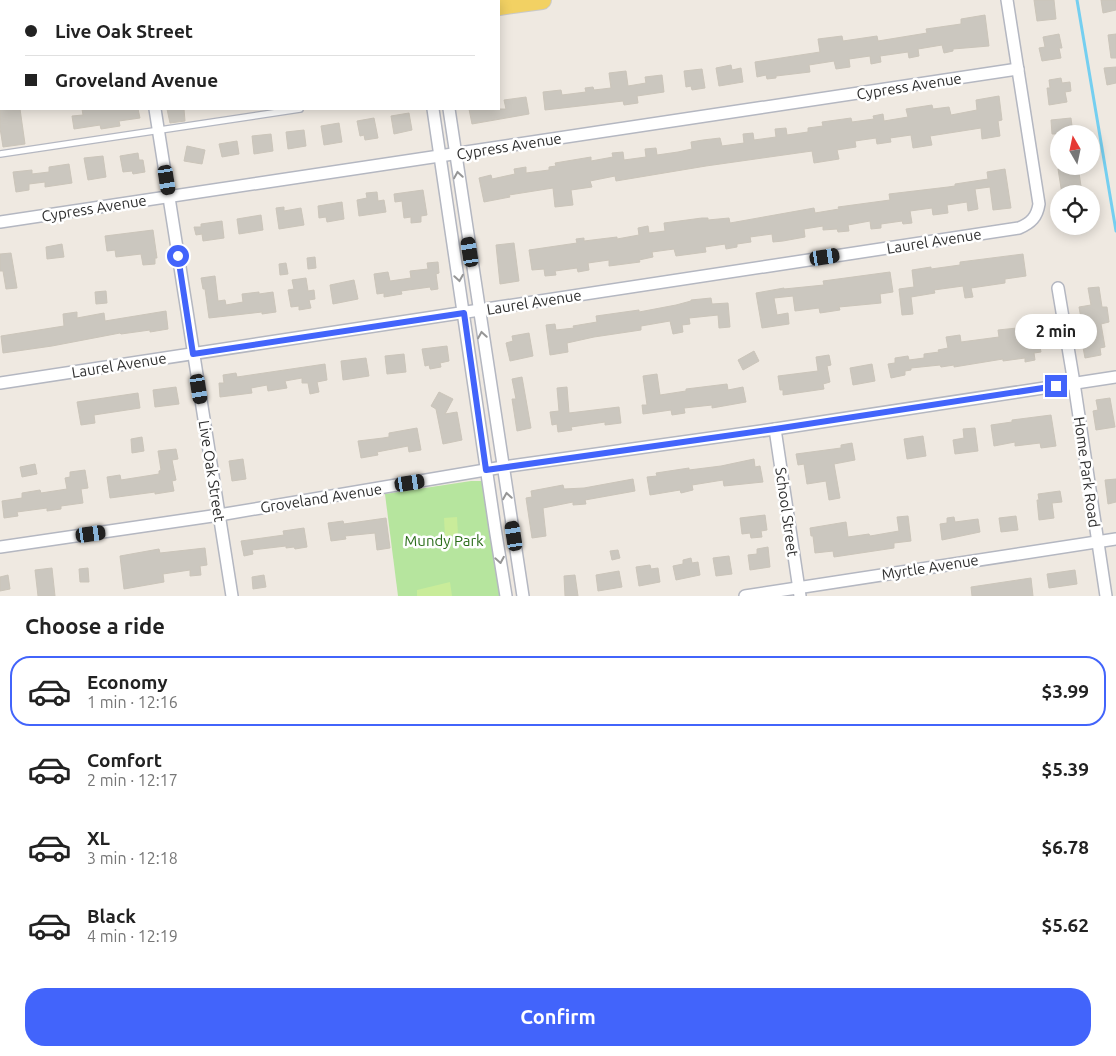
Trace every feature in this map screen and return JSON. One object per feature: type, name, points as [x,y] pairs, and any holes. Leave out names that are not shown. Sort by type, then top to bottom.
[{"type":"main road","points":[[500,6],[542,0]]},
{"type":"street","points":[[1007,0],[1018,69]]},
{"type":"street","name":"Cypress Avenue","points":[[0,222],[1018,69]]},
{"type":"street","name":"Laurel Avenue","points":[[0,383],[1019,228],[1035,217],[1039,204],[1018,69]]},
{"type":"street","name":"Live Oak Street","points":[[155,110],[232,596]]},
{"type":"street","points":[[433,110],[506,596]]},
{"type":"street","points":[[449,110],[523,596]]},
{"type":"street","name":"Home Park Road","points":[[1058,288],[1106,596]]},
{"type":"street","name":"Groveland Avenue","points":[[0,547],[219,515],[486,470],[775,429],[1116,376]]},
{"type":"street","name":"School Street","points":[[775,429],[799,592]]},
{"type":"street","points":[[496,538],[514,536]]},
{"type":"street","name":"Myrtle Avenue","points":[[745,596],[799,592],[1116,539]]},
{"type":"lane","points":[[0,154],[293,110]]},
{"type":"green space","name":"Mundy Park","points":[[481,481],[488,484],[506,596],[398,596],[385,494]]},
{"type":"green space","points":[[457,517],[458,535],[445,536],[444,518]]},
{"type":"green space","points":[[450,582],[452,596],[417,596],[417,590]]},
{"type":"building","points":[[1034,0],[1054,0],[1056,19],[1037,21]]},
{"type":"building","points":[[1101,0],[1116,0],[1116,10],[1103,13]]},
{"type":"building","points":[[985,15],[989,46],[953,49],[953,51],[944,53],[942,45],[918,49],[919,56],[909,58],[908,52],[880,56],[881,62],[871,64],[870,56],[849,59],[850,67],[836,69],[834,61],[809,65],[810,72],[776,76],[776,78],[767,79],[766,75],[757,77],[755,62],[820,52],[818,39],[842,36],[843,41],[877,36],[878,41],[927,33],[926,29],[961,24],[961,19]]},
{"type":"building","points":[[1059,34],[1062,48],[1059,48],[1061,58],[1042,61],[1039,48],[1045,47],[1043,37]]},
{"type":"building","points":[[1116,34],[1116,58],[1111,58],[1108,35]]},
{"type":"building","points":[[731,65],[732,70],[741,68],[743,82],[719,86],[716,68]]},
{"type":"building","points":[[1116,67],[1116,83],[1107,85],[1104,68]]},
{"type":"building","points":[[702,69],[705,88],[692,90],[691,86],[686,87],[684,71]]},
{"type":"building","points":[[626,71],[628,86],[646,83],[645,77],[662,75],[664,92],[637,96],[638,103],[624,105],[623,101],[545,110],[543,92],[561,90],[562,95],[586,92],[585,88],[593,87],[594,90],[611,88],[609,73]]},
{"type":"building","points":[[1061,78],[1062,83],[1070,82],[1071,91],[1065,92],[1067,102],[1049,105],[1047,88],[1050,88],[1049,80]]},
{"type":"building","points":[[999,96],[1002,120],[998,121],[1000,136],[982,139],[981,128],[930,136],[932,145],[913,148],[911,135],[890,138],[891,142],[877,144],[876,138],[855,141],[856,147],[837,150],[839,159],[814,163],[812,151],[616,181],[615,176],[590,181],[592,187],[571,190],[573,205],[555,207],[553,188],[509,195],[510,197],[484,202],[479,178],[491,175],[492,179],[515,174],[514,169],[526,167],[526,173],[549,170],[549,167],[556,166],[555,163],[591,157],[591,161],[613,157],[612,153],[623,152],[624,160],[646,157],[645,149],[656,148],[657,155],[678,152],[692,149],[691,142],[703,140],[720,138],[722,146],[744,143],[743,134],[753,133],[754,140],[776,137],[775,129],[786,128],[787,135],[808,132],[808,128],[823,126],[822,122],[851,118],[852,122],[874,119],[873,116],[883,114],[884,121],[908,117],[906,109],[932,105],[933,109],[949,107],[951,115],[977,110],[976,100]]},
{"type":"building","points":[[526,97],[529,114],[472,124],[469,110],[506,109],[504,100]]},
{"type":"building","points":[[0,110],[20,110],[25,144],[3,147]]},
{"type":"building","points":[[82,110],[138,110],[140,118],[119,121],[120,126],[101,129],[100,125],[74,129],[72,116],[83,115]]},
{"type":"building","points":[[167,110],[184,110],[185,121],[170,123]]},
{"type":"building","points":[[409,113],[412,130],[394,134],[391,116]]},
{"type":"building","points":[[374,118],[378,138],[365,140],[364,135],[360,136],[357,121]]},
{"type":"building","points":[[1071,118],[1072,125],[1051,125],[1051,120]]},
{"type":"building","points":[[339,123],[342,142],[324,145],[321,126]]},
{"type":"building","points":[[304,130],[306,146],[288,149],[286,132]]},
{"type":"building","points":[[271,134],[273,151],[254,154],[252,136]]},
{"type":"building","points":[[237,141],[239,154],[222,157],[219,144]]},
{"type":"building","points":[[187,146],[205,150],[202,164],[184,161]]},
{"type":"building","points":[[138,153],[139,160],[143,160],[145,172],[133,174],[132,171],[123,172],[120,156]]},
{"type":"building","points":[[103,156],[106,177],[88,180],[84,158]]},
{"type":"building","points":[[69,164],[72,183],[45,187],[45,182],[29,184],[29,190],[16,192],[13,172],[32,170],[32,174],[49,172],[49,167]]},
{"type":"building","points":[[1005,169],[1011,208],[993,210],[990,187],[975,189],[978,209],[968,211],[967,202],[947,205],[948,213],[933,215],[932,208],[910,211],[912,223],[903,224],[902,221],[881,224],[881,228],[871,229],[870,221],[848,225],[849,231],[838,232],[837,229],[823,230],[823,226],[804,229],[805,237],[773,242],[772,234],[750,237],[751,242],[737,244],[737,247],[726,249],[725,244],[705,247],[706,252],[676,256],[674,249],[652,252],[653,257],[639,260],[640,262],[609,266],[609,260],[588,263],[589,270],[578,272],[577,268],[555,271],[556,275],[545,276],[544,269],[532,270],[529,250],[577,243],[576,239],[584,238],[584,241],[617,237],[617,239],[639,235],[638,228],[648,226],[649,233],[665,231],[664,223],[702,218],[708,218],[708,220],[729,218],[730,223],[814,208],[815,213],[839,209],[838,207],[890,200],[889,194],[955,186],[955,184],[988,179],[987,172]]},
{"type":"building","points":[[1059,175],[1079,175],[1081,185],[1061,185]]},
{"type":"building","points":[[423,190],[427,215],[421,216],[421,222],[411,223],[411,217],[404,218],[402,201],[395,202],[394,194]]},
{"type":"building","points":[[377,192],[378,201],[384,200],[386,212],[359,216],[357,200],[367,198],[366,193]]},
{"type":"building","points":[[342,202],[344,219],[327,222],[326,217],[319,218],[318,206]]},
{"type":"building","points":[[284,207],[284,211],[301,208],[304,225],[279,229],[276,208]]},
{"type":"building","points":[[261,215],[263,230],[239,234],[237,219]]},
{"type":"building","points":[[222,221],[224,238],[203,241],[202,234],[196,235],[194,227]]},
{"type":"building","points":[[153,230],[157,258],[155,258],[155,264],[143,265],[141,254],[116,257],[115,250],[107,251],[105,236]]},
{"type":"building","points":[[514,243],[519,281],[500,284],[496,245]]},
{"type":"building","points":[[62,244],[64,257],[47,259],[46,247]]},
{"type":"building","points":[[11,253],[17,288],[6,289],[3,271],[0,271],[0,254]]},
{"type":"building","points":[[1023,254],[1026,276],[1005,279],[1005,283],[971,288],[973,297],[965,298],[963,286],[934,290],[935,293],[911,297],[913,314],[902,315],[899,289],[914,287],[912,270],[960,265],[960,262]]},
{"type":"building","points":[[315,257],[316,268],[308,269],[307,258]]},
{"type":"building","points":[[438,262],[439,273],[436,274],[438,289],[431,290],[430,287],[401,291],[402,294],[384,297],[384,293],[377,294],[374,274],[388,272],[390,281],[411,278],[410,271],[428,269],[427,263]]},
{"type":"building","points":[[286,263],[288,274],[280,275],[279,264]]},
{"type":"building","points":[[890,272],[893,292],[880,294],[881,303],[839,307],[840,310],[820,313],[819,308],[795,311],[793,296],[774,298],[777,315],[788,313],[789,324],[762,328],[756,293],[784,288],[824,285],[823,281]]},
{"type":"building","points":[[215,276],[218,301],[225,300],[226,305],[243,302],[242,294],[273,292],[276,312],[209,318],[205,289],[203,289],[201,278]]},
{"type":"building","points":[[306,278],[308,291],[314,290],[315,299],[309,300],[311,308],[299,310],[299,306],[291,307],[288,290],[294,289],[292,280]]},
{"type":"building","points":[[354,280],[358,299],[333,304],[330,285]]},
{"type":"building","points":[[1099,287],[1102,307],[1107,307],[1109,322],[1101,324],[1105,347],[1100,348],[1101,355],[1085,358],[1081,337],[1084,336],[1079,307],[1091,305],[1088,288]]},
{"type":"building","points":[[106,291],[107,303],[96,304],[95,292]]},
{"type":"building","points":[[711,298],[712,304],[728,303],[730,327],[719,328],[718,315],[689,318],[690,324],[682,325],[683,332],[673,334],[670,321],[641,326],[641,330],[567,343],[568,352],[550,355],[546,325],[555,324],[556,330],[574,328],[573,326],[597,322],[596,316],[639,310],[639,312],[691,300]]},
{"type":"building","points":[[166,311],[168,329],[120,333],[3,353],[1,336],[64,326],[63,314],[77,312],[77,318],[104,313],[105,321]]},
{"type":"building","points":[[1036,326],[1041,352],[1034,353],[1035,360],[1025,362],[1025,358],[1003,361],[1003,359],[954,367],[954,365],[941,367],[940,365],[911,368],[911,370],[905,371],[905,375],[891,378],[888,364],[895,363],[895,358],[908,356],[909,360],[924,358],[924,354],[939,352],[938,350],[948,348],[946,337],[960,335],[961,342],[999,337],[998,330]]},
{"type":"building","points":[[529,333],[533,356],[510,361],[506,343],[513,341],[512,336]]},
{"type":"building","points":[[447,346],[449,361],[440,363],[441,367],[430,369],[429,365],[425,366],[422,349]]},
{"type":"building","points":[[754,351],[759,361],[743,370],[738,360]]},
{"type":"building","points":[[404,354],[406,372],[387,374],[385,356]]},
{"type":"building","points":[[829,355],[831,365],[827,366],[830,382],[823,384],[824,389],[783,395],[783,390],[780,390],[778,376],[818,371],[816,357]]},
{"type":"building","points":[[366,358],[369,376],[343,380],[341,361]]},
{"type":"building","points":[[325,364],[327,380],[317,382],[319,392],[310,394],[308,383],[302,383],[302,378],[285,381],[287,388],[268,391],[267,385],[251,388],[252,393],[220,397],[219,383],[224,383],[223,375],[236,373],[237,377]]},
{"type":"building","points":[[872,364],[875,381],[853,385],[850,368]]},
{"type":"building","points":[[657,374],[660,395],[686,391],[686,389],[727,384],[728,390],[743,387],[746,402],[712,408],[712,405],[684,408],[685,413],[672,415],[671,410],[643,414],[642,405],[647,405],[643,376]]},
{"type":"building","points":[[522,377],[531,428],[517,431],[512,399],[516,399],[512,379]]},
{"type":"building","points":[[176,387],[179,404],[155,407],[153,390]]},
{"type":"building","points":[[567,387],[569,413],[619,407],[621,423],[605,425],[605,422],[571,427],[572,430],[558,432],[557,424],[552,425],[550,412],[559,411],[557,388]]},
{"type":"building","points":[[439,392],[453,399],[445,414],[457,412],[462,440],[443,444],[436,409],[431,406]]},
{"type":"building","points":[[138,393],[140,408],[94,415],[95,423],[81,425],[77,402]]},
{"type":"building","points":[[1110,398],[1115,427],[1096,430],[1093,411],[1098,410],[1096,400]]},
{"type":"building","points":[[1051,415],[1056,446],[1041,448],[1040,443],[1015,446],[1015,442],[994,446],[991,425]]},
{"type":"building","points":[[417,428],[421,450],[409,452],[408,446],[377,452],[378,455],[361,458],[358,441],[389,437],[389,433]]},
{"type":"building","points":[[975,428],[978,451],[955,454],[953,440],[964,438],[963,429]]},
{"type":"building","points":[[923,436],[926,456],[907,459],[904,439]]},
{"type":"building","points":[[142,437],[144,451],[132,453],[131,439]]},
{"type":"building","points":[[852,443],[855,460],[834,464],[840,498],[829,500],[826,481],[807,484],[804,464],[798,465],[796,454],[841,448],[841,445]]},
{"type":"building","points":[[176,449],[178,459],[172,460],[176,480],[172,481],[174,491],[110,498],[107,477],[120,475],[121,480],[159,474],[161,470],[158,451]]},
{"type":"building","points":[[243,459],[246,479],[232,481],[229,461]]},
{"type":"building","points":[[754,459],[755,467],[760,466],[763,482],[724,486],[723,480],[692,485],[693,490],[681,493],[680,490],[650,495],[647,477],[657,476],[656,473],[721,466]]},
{"type":"building","points":[[35,464],[37,474],[22,477],[20,467]]},
{"type":"building","points":[[85,470],[88,488],[81,489],[83,503],[61,506],[61,509],[47,511],[47,508],[17,512],[18,516],[4,518],[2,501],[22,498],[22,493],[40,490],[41,493],[67,489],[65,478],[70,477],[70,472]]},
{"type":"building","points":[[633,479],[635,491],[585,500],[586,504],[573,505],[573,502],[543,508],[546,536],[532,538],[526,498],[532,497],[531,491],[563,485],[564,489],[584,488]]},
{"type":"building","points":[[1116,479],[1116,502],[1108,504],[1105,480]]},
{"type":"building","points":[[1060,491],[1062,502],[1052,503],[1054,518],[1039,520],[1038,494]]},
{"type":"building","points":[[765,515],[767,530],[761,531],[762,537],[751,538],[750,533],[742,534],[740,518]]},
{"type":"building","points":[[908,516],[911,541],[894,543],[894,548],[834,557],[833,551],[815,553],[810,528],[846,522],[848,537],[869,534],[870,536],[899,531],[897,517]]},
{"type":"building","points":[[1016,516],[1018,530],[1001,532],[999,518]]},
{"type":"building","points":[[954,517],[955,522],[978,519],[980,532],[942,540],[940,524],[947,523],[947,518]]},
{"type":"building","points":[[386,518],[390,548],[377,550],[375,533],[345,536],[346,539],[331,541],[328,523],[343,521],[344,524]]},
{"type":"building","points":[[304,528],[307,547],[295,549],[294,547],[286,548],[286,546],[252,550],[253,554],[244,556],[241,541],[284,535],[283,531]]},
{"type":"building","points":[[768,547],[770,567],[750,570],[748,555],[757,554],[757,549]]},
{"type":"building","points":[[205,548],[207,565],[200,566],[201,575],[190,576],[190,570],[163,574],[164,582],[124,589],[120,556],[159,549],[160,553]]},
{"type":"building","points":[[618,550],[620,558],[612,560],[610,551]]},
{"type":"building","points":[[729,556],[732,574],[716,576],[713,558]]},
{"type":"building","points":[[691,558],[692,563],[698,562],[700,575],[676,580],[673,566],[683,564],[683,560]]},
{"type":"building","points":[[650,565],[651,569],[658,568],[660,582],[639,586],[636,567]]},
{"type":"building","points":[[52,568],[55,596],[38,596],[35,570]]},
{"type":"building","points":[[88,568],[89,582],[80,582],[79,569]]},
{"type":"building","points":[[1075,570],[1077,584],[1049,588],[1047,574]]},
{"type":"building","points":[[619,571],[622,587],[598,591],[596,575]]},
{"type":"building","points":[[8,575],[10,589],[0,591],[0,577]]},
{"type":"building","points":[[264,575],[266,587],[253,589],[252,577]]},
{"type":"building","points":[[575,575],[578,596],[565,596],[564,576]]},
{"type":"building","points":[[1031,578],[1033,596],[972,596],[971,587]]},
{"type":"waterway","points":[[1077,0],[1116,231]]},
{"type":"route","points":[[178,256],[193,354],[464,313],[486,470],[775,429],[1056,386]]}]
